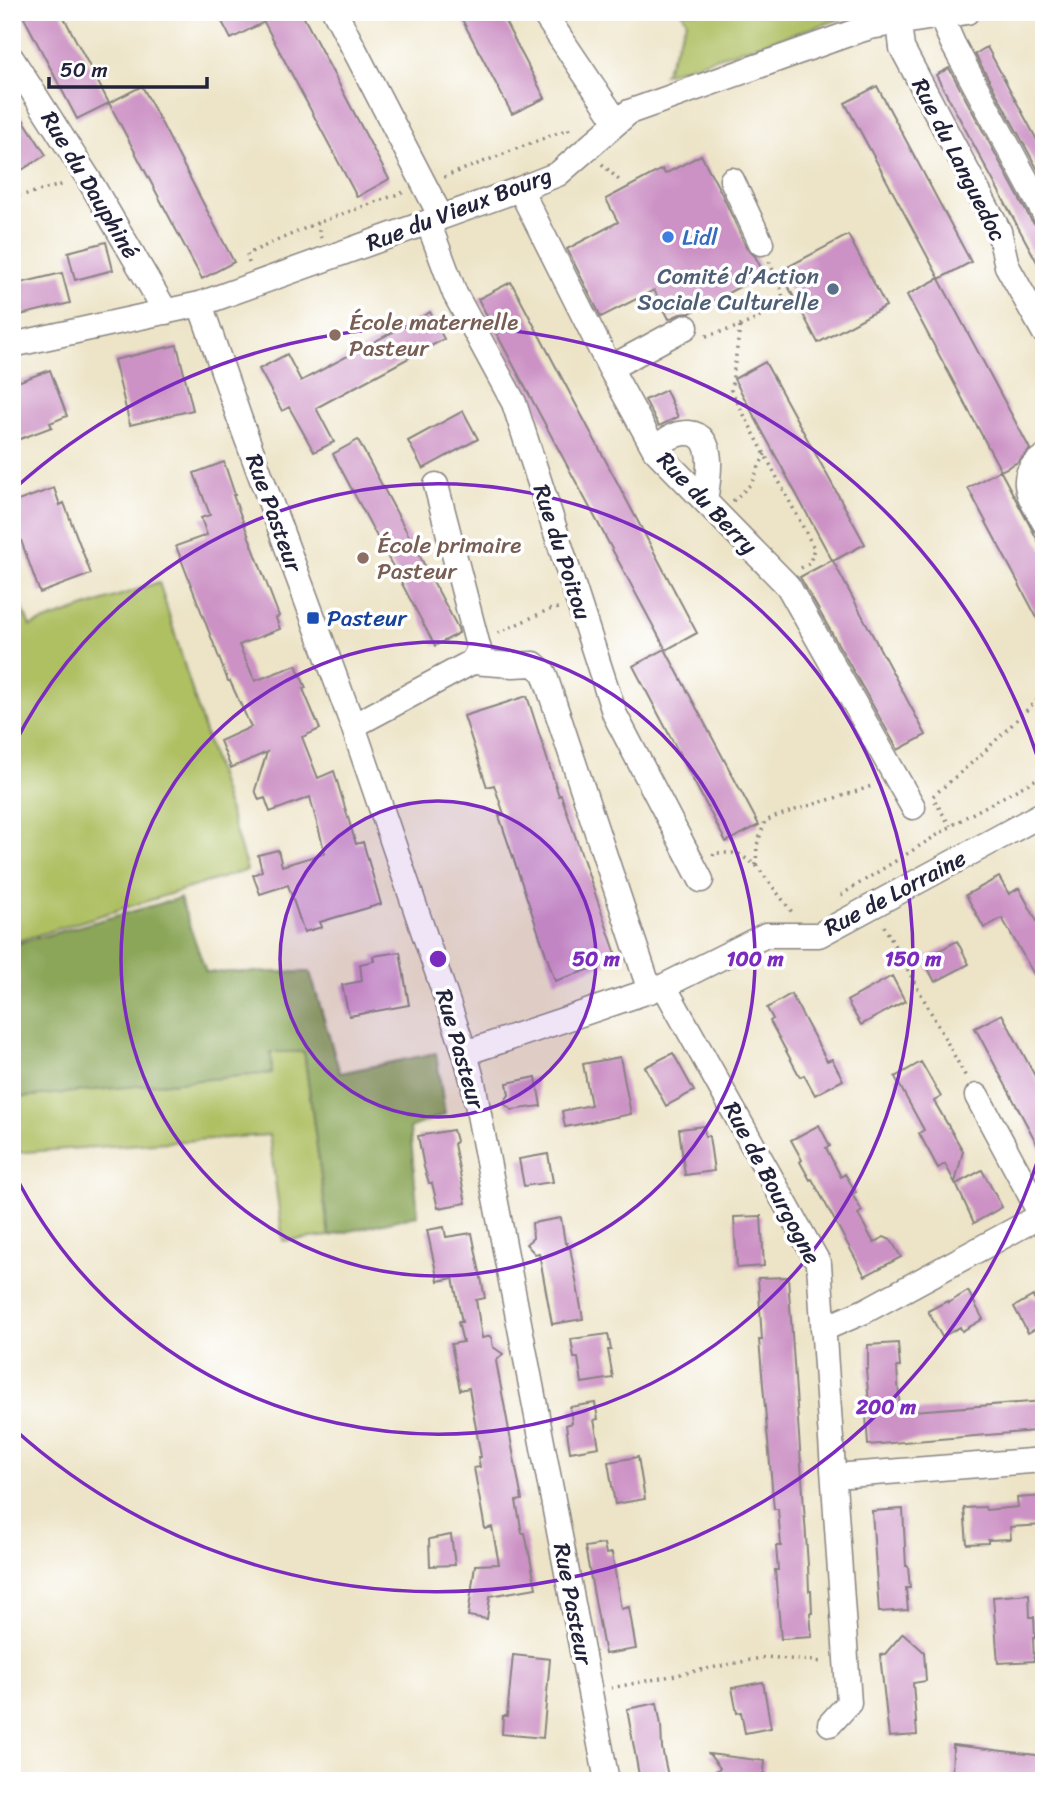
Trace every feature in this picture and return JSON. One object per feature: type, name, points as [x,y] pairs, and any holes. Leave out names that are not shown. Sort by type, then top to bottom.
[{"type":"street","name":"Rue du Poitou","points":[[335,12],[434,220],[455,293],[514,403],[615,715],[701,880]]},
{"type":"street","points":[[543,12],[617,122]]},
{"type":"street","name":"Rue du Vieux Bourg","points":[[12,345],[200,304],[558,174],[629,112],[862,29],[955,14]]},
{"type":"street","points":[[955,14],[946,28],[953,44],[1044,213]]},
{"type":"street","name":"Rue du Languedoc","points":[[899,23],[902,48],[999,231],[1007,266],[1044,332]]},
{"type":"street","name":"Rue du Dauphiné","points":[[12,59],[89,178],[166,312]]},
{"type":"street","points":[[732,180],[761,243]]},
{"type":"street","name":"Rue du Berry","points":[[520,189],[610,368],[655,450],[788,586],[895,777],[923,802]]},
{"type":"street","name":"Rue Pasteur","points":[[200,304],[353,726],[465,1053],[473,1083],[607,1781]]},
{"type":"street","points":[[610,368],[686,327]]},
{"type":"street","points":[[655,450],[670,436],[681,434],[699,435],[705,441],[712,508]]},
{"type":"street","points":[[1044,457],[1030,469],[1026,480],[1027,490],[1044,522]]},
{"type":"street","points":[[353,726],[475,653],[436,485]]},
{"type":"street","name":"Rue de Bourgogne","points":[[475,653],[513,665],[534,664],[544,673],[657,989],[819,1265],[849,1703],[830,1724]]},
{"type":"street","name":"Rue de Lorraine","points":[[465,1053],[657,989],[766,935],[819,935],[1044,813]]},
{"type":"street","points":[[823,1329],[865,1311],[1043,1215],[977,1096]]},
{"type":"street","points":[[835,1476],[1044,1460]]},
{"type":"path","points":[[12,198],[89,178]]},
{"type":"path","points":[[686,327],[701,337],[740,327],[771,312],[783,302],[782,291],[761,243]]},
{"type":"path","points":[[740,327],[731,390],[814,548],[810,563],[794,572],[784,582]]},
{"type":"path","points":[[712,508],[751,484],[765,454]]},
{"type":"path","points":[[475,653],[548,610],[580,606]]},
{"type":"path","points":[[923,802],[981,755],[1044,693]]},
{"type":"path","points":[[835,899],[965,817],[1044,775]]},
{"type":"path","points":[[756,865],[757,845],[765,821],[895,777]]},
{"type":"path","points":[[701,880],[714,853],[737,853],[756,865],[796,917]]},
{"type":"path","points":[[873,906],[977,1096]]},
{"type":"path","points":[[590,1692],[766,1657],[847,1664]]},
{"type":"green space","points":[[682,12],[863,12],[664,74],[687,21]]},
{"type":"green space","points":[[159,582],[247,870],[12,943],[12,584],[30,626]]},
{"type":"green space","points":[[180,898],[206,972],[310,972],[340,1073],[436,1053],[445,1114],[410,1128],[418,1215],[329,1236],[304,1052],[271,1052],[272,1073],[12,1098],[12,945]]},
{"type":"green space","points":[[270,1052],[304,1052],[329,1236],[283,1241],[269,1135],[12,1153],[12,1098],[271,1073]]},
{"type":"building","points":[[21,12],[61,12],[109,103],[77,119]]},
{"type":"building","points":[[217,12],[301,12],[389,179],[357,197],[264,22],[231,39]]},
{"type":"building","points":[[458,12],[500,12],[545,98],[512,114]]},
{"type":"building","points":[[987,47],[1044,153],[1044,181],[975,54]]},
{"type":"building","points":[[949,68],[1031,220],[1044,228],[1044,275],[936,75]]},
{"type":"building","points":[[142,86],[234,262],[202,279],[109,103]]},
{"type":"building","points":[[877,86],[971,262],[939,279],[1030,449],[1018,462],[1001,471],[907,295],[939,278],[845,103]]},
{"type":"building","points":[[12,102],[46,155],[12,176]]},
{"type":"building","name":"Lidl","points":[[701,155],[747,249],[755,256],[764,274],[690,313],[669,319],[654,290],[601,317],[567,249],[618,222],[606,199],[662,169],[665,174]]},
{"type":"building","name":"Comité d’Action Sociale Culturelle","points":[[848,235],[886,306],[818,343],[780,271]]},
{"type":"building","points":[[106,242],[113,270],[75,280],[68,252]]},
{"type":"building","points":[[62,273],[70,303],[12,317],[12,285]]},
{"type":"building","points":[[511,282],[697,633],[666,650],[478,299]]},
{"type":"building","points":[[430,312],[444,339],[316,408],[334,442],[314,452],[289,407],[282,411],[259,369],[287,354],[301,381]]},
{"type":"building","points":[[177,345],[193,410],[130,425],[114,360]]},
{"type":"building","points":[[765,362],[865,544],[833,561],[926,735],[898,750],[800,577],[832,560],[734,379]]},
{"type":"building","points":[[50,370],[67,416],[50,423],[52,427],[12,442],[12,384]]},
{"type":"building","points":[[666,390],[678,417],[659,426],[645,400]]},
{"type":"building","points":[[463,411],[478,439],[423,469],[408,441]]},
{"type":"building","points":[[358,440],[458,628],[459,633],[435,646],[333,454]]},
{"type":"building","points":[[224,462],[233,495],[279,616],[276,618],[280,629],[239,645],[255,681],[296,665],[320,729],[302,737],[318,778],[334,771],[356,844],[363,842],[381,904],[320,922],[322,927],[304,932],[288,885],[260,894],[253,875],[262,871],[258,855],[278,850],[282,866],[325,853],[310,797],[270,812],[265,798],[259,800],[255,790],[267,752],[231,768],[220,741],[251,727],[228,681],[176,546],[207,535],[201,518],[210,515],[194,473]]},
{"type":"building","points":[[1000,470],[1044,552],[1044,631],[968,488]]},
{"type":"building","points":[[54,488],[60,505],[64,503],[91,574],[40,593],[14,521],[18,520],[12,503]]},
{"type":"building","points":[[665,649],[759,825],[726,842],[633,666]]},
{"type":"building","points":[[527,696],[559,796],[561,795],[618,960],[555,981],[499,816],[504,814],[494,785],[487,787],[464,716]]},
{"type":"building","points":[[999,877],[1009,894],[1019,888],[1044,934],[1044,992],[1002,918],[984,928],[966,895]]},
{"type":"building","points":[[957,941],[969,964],[935,982],[923,959]]},
{"type":"building","points":[[400,952],[409,1005],[349,1016],[342,985],[362,981],[360,964],[374,961],[373,956]]},
{"type":"building","points":[[892,976],[905,1001],[861,1025],[847,1001]]},
{"type":"building","points":[[791,994],[827,1061],[832,1059],[843,1080],[815,1095],[804,1075],[800,1077],[770,1021],[773,1019],[767,1008]]},
{"type":"building","points":[[1002,1014],[1044,1093],[1044,1157],[975,1028]]},
{"type":"building","points":[[673,1053],[694,1091],[666,1106],[645,1067]]},
{"type":"building","points":[[620,1057],[631,1114],[565,1127],[562,1111],[591,1105],[583,1064]]},
{"type":"building","points":[[921,1062],[941,1097],[934,1101],[963,1151],[955,1183],[945,1164],[938,1168],[919,1133],[924,1130],[895,1077]]},
{"type":"building","points":[[536,1077],[541,1106],[512,1110],[503,1103],[509,1095],[507,1083]]},
{"type":"building","points":[[819,1125],[830,1146],[826,1148],[841,1177],[845,1174],[856,1192],[852,1194],[862,1211],[858,1214],[874,1243],[884,1237],[891,1240],[901,1257],[865,1276],[800,1162],[802,1160],[791,1140]]},
{"type":"building","points":[[704,1126],[705,1136],[709,1136],[714,1171],[685,1175],[679,1129]]},
{"type":"building","points":[[453,1130],[466,1203],[438,1208],[432,1183],[429,1183],[424,1167],[418,1136]]},
{"type":"building","points":[[548,1154],[553,1182],[524,1186],[519,1159]]},
{"type":"building","points":[[982,1170],[1002,1207],[974,1223],[956,1184]]},
{"type":"building","points":[[761,1216],[764,1266],[737,1268],[734,1217]]},
{"type":"building","points":[[561,1218],[565,1243],[570,1247],[583,1319],[552,1324],[539,1253],[535,1254],[526,1244],[533,1238],[532,1223]]},
{"type":"building","points":[[444,1227],[446,1237],[472,1233],[485,1298],[476,1300],[482,1338],[491,1336],[493,1347],[503,1354],[496,1361],[522,1500],[516,1501],[536,1588],[490,1596],[487,1619],[468,1616],[475,1565],[499,1564],[492,1527],[485,1529],[474,1468],[480,1467],[478,1457],[481,1457],[469,1388],[460,1390],[451,1344],[463,1342],[453,1278],[438,1281],[427,1230]]},
{"type":"building","points":[[788,1277],[812,1637],[781,1639],[775,1570],[778,1570],[776,1546],[781,1546],[778,1509],[774,1509],[759,1340],[762,1340],[758,1278]]},
{"type":"building","points":[[968,1291],[983,1319],[962,1331],[960,1327],[942,1337],[928,1311]]},
{"type":"building","points":[[1044,1294],[1044,1324],[1028,1333],[1014,1307],[1033,1296],[1034,1299]]},
{"type":"building","points":[[608,1334],[613,1378],[582,1383],[578,1358],[574,1358],[571,1339]]},
{"type":"building","points":[[898,1343],[900,1412],[1044,1401],[1044,1428],[1035,1428],[1035,1431],[868,1445],[868,1345]]},
{"type":"building","points":[[595,1403],[598,1419],[594,1420],[599,1447],[570,1452],[566,1425],[572,1423],[570,1407]]},
{"type":"building","points":[[638,1457],[645,1499],[615,1504],[608,1462]]},
{"type":"building","points":[[1044,1496],[1044,1525],[1010,1527],[1011,1539],[967,1544],[964,1508],[985,1507],[986,1510],[1018,1507],[1017,1498]]},
{"type":"building","points":[[903,1509],[910,1588],[906,1588],[908,1610],[879,1612],[872,1511]]},
{"type":"building","points":[[451,1535],[455,1565],[430,1566],[429,1539]]},
{"type":"building","points":[[604,1544],[606,1554],[612,1553],[621,1609],[629,1607],[636,1649],[605,1654],[585,1547]]},
{"type":"building","points":[[1029,1594],[1030,1617],[1034,1617],[1034,1661],[998,1663],[993,1597]]},
{"type":"building","points":[[903,1633],[924,1652],[926,1681],[913,1683],[917,1735],[889,1737],[880,1655],[885,1654]]},
{"type":"building","points":[[513,1655],[550,1659],[543,1738],[502,1734],[503,1716],[507,1716]]},
{"type":"building","points":[[763,1682],[771,1728],[745,1733],[741,1712],[737,1713],[732,1688]]},
{"type":"building","points":[[657,1703],[669,1781],[640,1781],[627,1709]]},
{"type":"building","points":[[953,1745],[1044,1756],[1044,1781],[952,1781]]},
{"type":"building","points":[[709,1754],[765,1761],[763,1781],[702,1781],[720,1768]]},
{"type":"place","name":"Lidl","points":[[668,237]]},
{"type":"place","name":"Comité d’Action Sociale Culturelle","points":[[833,289]]},
{"type":"place","name":"École maternelle Pasteur","points":[[335,335]]},
{"type":"place","name":"École primaire Pasteur","points":[[363,558]]},
{"type":"place","name":"Pasteur","points":[[313,618]]}]
